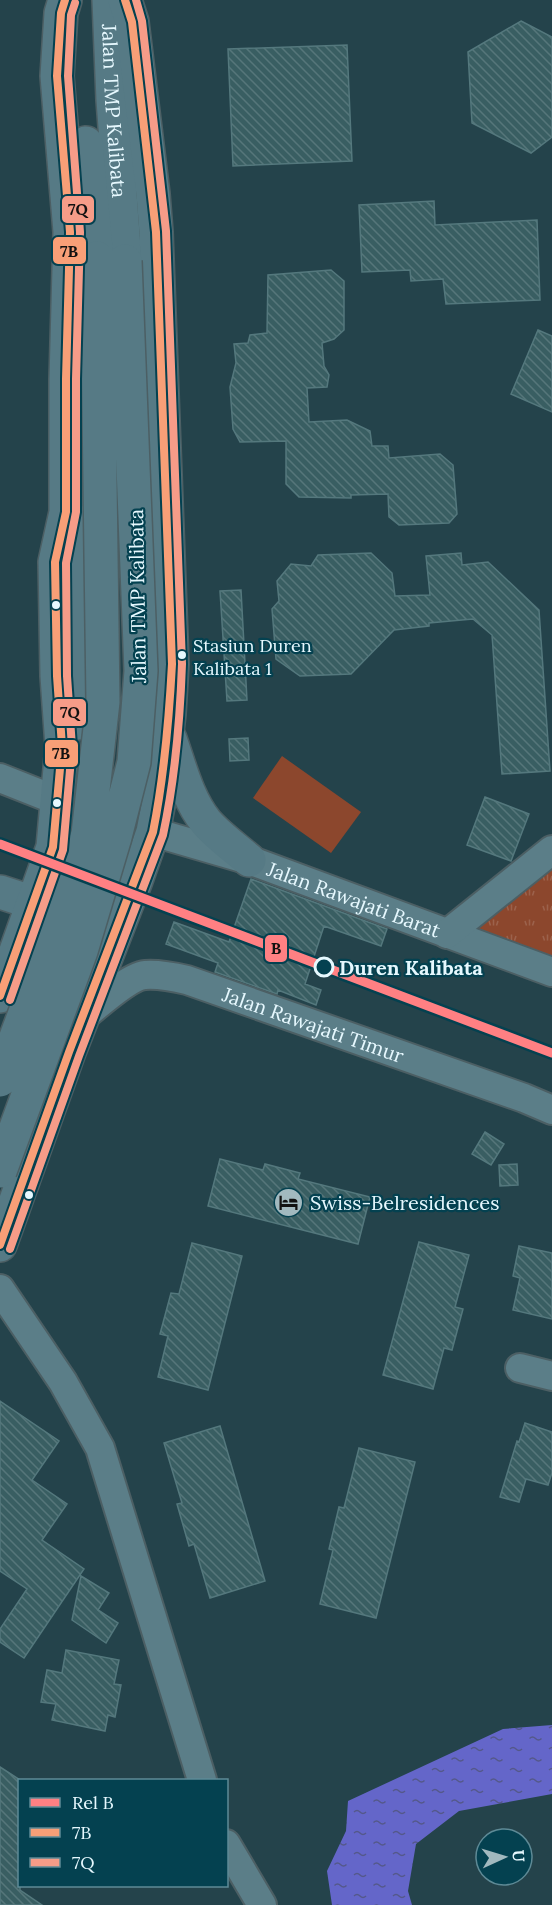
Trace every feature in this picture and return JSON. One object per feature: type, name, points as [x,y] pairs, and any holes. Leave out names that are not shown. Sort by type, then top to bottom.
[{"type":"main road","points":[[2,976],[34,903],[53,847],[62,746],[57,676],[55,562],[66,512],[66,379],[70,231],[57,76],[61,13],[65,0]]},
{"type":"main road","name":"Jalan TMP Kalibata","points":[[12,1175],[115,837],[134,762],[141,671],[111,259],[72,0]]},
{"type":"main road","name":"Jalan TMP Kalibata","points":[[0,1080],[50,946],[88,834],[98,759],[103,702],[111,259],[110,0]]},
{"type":"main road","points":[[0,1245],[12,1175],[69,1052],[153,832],[167,731],[172,664],[156,232],[132,22],[125,0]]},
{"type":"main road","points":[[66,512],[72,519],[76,530],[80,605],[80,697],[70,809],[71,822],[78,830],[108,838],[126,836],[135,817],[147,772],[167,731]]},
{"type":"main road","points":[[167,731],[186,786],[197,808],[212,828],[249,860]]},
{"type":"main road","points":[[0,892],[34,903]]},
{"type":"main road","points":[[0,1049],[5,1055],[42,1069],[53,1065],[69,1052]]},
{"type":"main road","points":[[0,1140],[16,1149],[21,1157],[12,1175]]},
{"type":"street","points":[[0,778],[58,801]]},
{"type":"street","name":"Jalan Rawajati Barat","points":[[153,832],[249,860],[552,972]]},
{"type":"street","points":[[447,934],[552,850]]},
{"type":"street","name":"Jalan Rawajati Timur","points":[[83,1017],[117,990],[142,975],[163,975],[188,980],[524,1098],[552,1110]]},
{"type":"street","points":[[0,1289],[63,1382],[100,1448],[202,1779]]},
{"type":"street","points":[[520,1368],[552,1376]]},
{"type":"street","points":[[228,1847],[262,1905]]},
{"type":"green space","points":[[282,756],[361,812],[331,853],[253,798]]},
{"type":"green space","points":[[552,862],[552,957],[472,930]]},
{"type":"water","points":[[552,1725],[552,1794],[459,1811],[416,1844],[408,1891],[412,1905],[332,1905],[327,1871],[346,1831],[348,1801],[503,1729]]},
{"type":"building","points":[[521,21],[552,37],[552,137],[531,153],[472,123],[468,52]]},
{"type":"building","points":[[347,45],[352,161],[233,166],[228,49]]},
{"type":"building","points":[[434,201],[435,225],[537,220],[540,300],[446,304],[443,279],[411,281],[410,270],[362,272],[359,205]]},
{"type":"building","points":[[331,270],[344,281],[344,330],[334,339],[322,343],[324,366],[329,375],[327,387],[307,388],[309,422],[347,420],[370,431],[372,446],[388,446],[389,458],[440,454],[453,465],[457,514],[449,523],[399,525],[389,517],[388,494],[351,495],[351,498],[299,497],[286,484],[286,441],[240,442],[233,429],[230,387],[236,363],[234,344],[248,343],[250,335],[267,333],[268,275]]},
{"type":"building","points":[[538,330],[552,336],[552,412],[511,394]]},
{"type":"building","points":[[371,553],[392,573],[395,596],[430,595],[426,556],[461,553],[462,565],[488,562],[539,610],[550,771],[502,774],[492,635],[473,619],[429,623],[429,626],[394,630],[351,674],[300,676],[276,659],[272,609],[279,601],[277,581],[291,564],[311,566],[318,555]]},
{"type":"building","points":[[241,590],[247,700],[227,701],[220,591]]},
{"type":"building","points":[[248,738],[249,760],[230,761],[229,739]]},
{"type":"building","points":[[485,797],[529,814],[511,861],[467,845]]},
{"type":"building","points":[[251,879],[387,929],[381,946],[324,926],[305,984],[321,990],[316,1005],[278,990],[277,994],[215,972],[218,963],[166,944],[174,922],[229,942]]},
{"type":"building","points":[[485,1132],[504,1144],[491,1165],[472,1154]]},
{"type":"building","name":"Swiss-Belresidences","points":[[220,1159],[263,1170],[265,1164],[300,1173],[298,1179],[370,1197],[358,1244],[208,1206]]},
{"type":"building","points":[[517,1164],[518,1185],[500,1186],[499,1165]]},
{"type":"building","points":[[419,1242],[469,1255],[455,1307],[463,1309],[452,1350],[444,1348],[433,1389],[383,1375]]},
{"type":"building","points":[[192,1243],[242,1256],[208,1390],[158,1377],[168,1336],[160,1334],[171,1293],[179,1294]]},
{"type":"building","points":[[519,1246],[552,1253],[552,1319],[513,1310],[520,1278],[513,1276]]},
{"type":"building","points":[[0,1401],[59,1441],[32,1480],[67,1504],[42,1540],[84,1569],[24,1658],[0,1642],[0,1629],[27,1589],[0,1571]]},
{"type":"building","points":[[525,1423],[552,1432],[552,1473],[548,1485],[526,1479],[519,1502],[500,1497],[517,1441],[519,1442]]},
{"type":"building","points":[[220,1426],[265,1581],[210,1598],[194,1544],[189,1546],[177,1504],[182,1503],[164,1443]]},
{"type":"building","points":[[359,1448],[415,1462],[376,1618],[320,1604],[333,1550],[329,1549],[339,1507],[344,1508]]},
{"type":"building","points":[[81,1576],[109,1593],[98,1610],[118,1623],[106,1643],[72,1620]]},
{"type":"building","points":[[66,1650],[119,1660],[114,1684],[121,1685],[115,1717],[108,1715],[105,1731],[52,1720],[56,1704],[41,1702],[47,1670],[62,1673]]},
{"type":"building","points":[[0,1767],[18,1779],[18,1887],[42,1905],[0,1905]]},
{"type":"rail line","name":"B","points":[[0,844],[552,1053]]},
{"type":"transit line","name":"7B","points":[[0,996],[53,847],[62,746],[57,676],[55,562],[66,512],[66,379],[70,232],[57,76],[61,13],[65,0]]},
{"type":"transit line","name":"7B","points":[[0,1245],[69,1052],[153,832],[166,748],[172,664],[156,232],[132,22],[125,0]]},
{"type":"transit line","name":"7Q","points":[[10,1249],[79,1056],[163,835],[176,750],[182,664],[166,231],[142,21],[136,0]]},
{"type":"transit line","name":"7Q","points":[[10,1000],[63,850],[72,747],[67,676],[66,563],[76,512],[76,379],[80,232],[68,76],[71,15],[75,3]]},
{"type":"place","name":"Stasiun Duren Kalibata 1","points":[[182,655]]},
{"type":"place","name":"Duren Kalibata","points":[[324,967]]},
{"type":"place","name":"Swiss-Belresidences","points":[[289,1202]]}]
